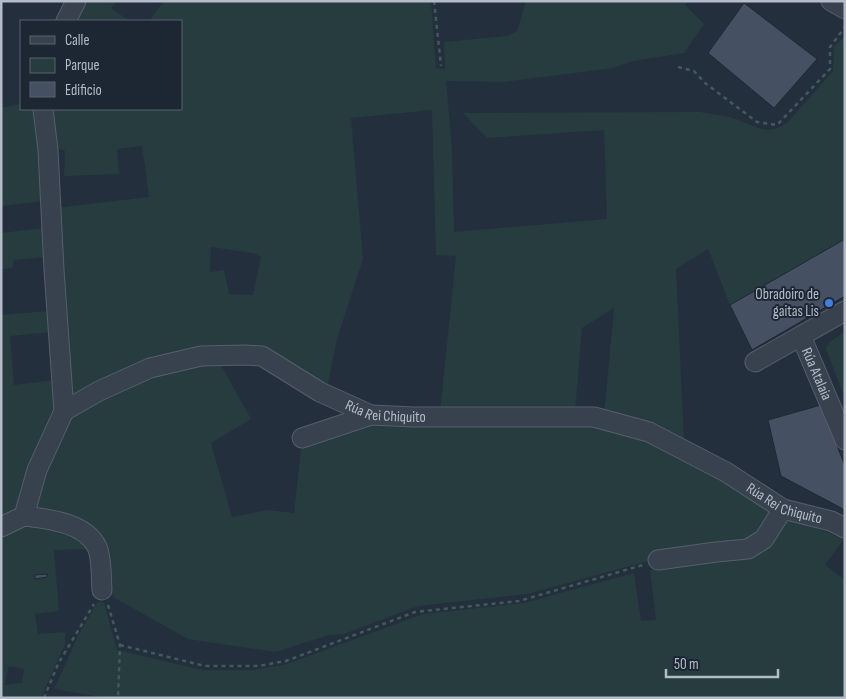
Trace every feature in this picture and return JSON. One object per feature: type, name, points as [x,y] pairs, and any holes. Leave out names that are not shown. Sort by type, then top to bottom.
[{"type":"street","points":[[66,20],[76,1]]},
{"type":"street","points":[[832,1],[845,9]]},
{"type":"street","points":[[24,516],[37,470],[64,411],[48,150],[43,110]]},
{"type":"street","points":[[755,362],[845,311]]},
{"type":"street","name":"Rúa Atalaia","points":[[801,336],[845,440]]},
{"type":"street","name":"Rúa Rei Chiquito","points":[[64,411],[99,391],[150,368],[201,356],[262,356],[320,392],[371,415],[413,417],[594,417],[649,432],[726,472],[783,509],[831,521],[845,528]]},
{"type":"street","points":[[302,438],[371,415]]},
{"type":"street","points":[[658,560],[748,549],[764,539],[783,509]]},
{"type":"street","points":[[1,527],[24,516],[56,521],[84,532],[97,547],[102,590]]},
{"type":"path","points":[[434,1],[441,66]]},
{"type":"path","points":[[678,67],[694,71],[705,83],[757,122],[778,125],[830,69],[830,47],[845,27]]},
{"type":"path","points":[[120,645],[205,666],[258,666],[286,661],[415,612],[519,601],[658,560]]},
{"type":"path","points":[[102,590],[120,645],[118,698]]},
{"type":"path","points":[[44,698],[58,664],[102,590]]},
{"type":"green space","points":[[80,1],[117,1],[111,8],[128,20],[70,20]]},
{"type":"green space","points":[[164,1],[431,1],[436,68],[445,69],[444,42],[508,36],[517,31],[526,1],[688,1],[685,5],[704,24],[684,53],[633,61],[613,68],[504,82],[446,81],[452,149],[454,232],[607,219],[604,130],[487,138],[463,113],[700,112],[732,118],[766,130],[773,129],[787,123],[833,71],[834,47],[845,36],[845,239],[730,305],[708,249],[676,269],[684,440],[604,416],[614,308],[582,328],[575,411],[440,412],[456,256],[436,255],[432,110],[351,118],[363,259],[337,339],[327,388],[276,354],[122,372],[70,396],[55,208],[149,197],[142,146],[117,149],[119,174],[64,176],[65,151],[57,148],[49,110],[182,110],[182,20],[150,20]],"holes":[[[211,247],[253,253],[261,257],[253,295],[229,294],[224,270],[210,272]]]},
{"type":"green space","points":[[20,104],[20,110],[40,110],[45,201],[1,206],[1,108]]},
{"type":"green space","points":[[45,228],[44,257],[14,260],[12,268],[1,269],[1,233]]},
{"type":"green space","points":[[49,311],[53,332],[10,336],[14,385],[55,380],[56,401],[22,497],[17,507],[1,520],[1,315]]},
{"type":"green space","points":[[845,332],[845,393],[843,394],[826,349],[829,342]]},
{"type":"green space","points":[[217,358],[251,419],[211,443],[232,517],[267,510],[294,513],[301,449],[374,420],[562,420],[658,439],[778,510],[748,545],[656,559],[527,594],[418,606],[344,634],[329,635],[275,652],[188,639],[115,598],[107,586],[102,549],[43,514],[38,508],[35,499],[65,419],[129,383]]},
{"type":"green space","points":[[786,516],[844,539],[825,565],[845,580],[845,698],[106,698],[54,689],[80,632],[100,601],[104,603],[117,650],[203,670],[253,670],[287,664],[423,614],[524,603],[634,573],[641,621],[656,620],[650,570],[688,559],[724,555]]},
{"type":"green space","points":[[47,524],[69,528],[91,549],[54,550],[59,611],[35,614],[38,634],[65,632],[65,644],[41,698],[1,698],[1,535],[15,529]],"holes":[[[9,666],[24,669],[22,683],[4,685]]]},
{"type":"building","points":[[744,3],[817,59],[774,108],[708,53]]},
{"type":"building","points":[[845,239],[845,296],[752,350],[730,305]]},
{"type":"building","points":[[821,405],[845,466],[845,510],[781,476],[768,420]]},
{"type":"building","points":[[47,574],[47,577],[35,579],[35,575]]},
{"type":"place","name":"Obradoiro de gaitas Lis","points":[[829,303]]}]
